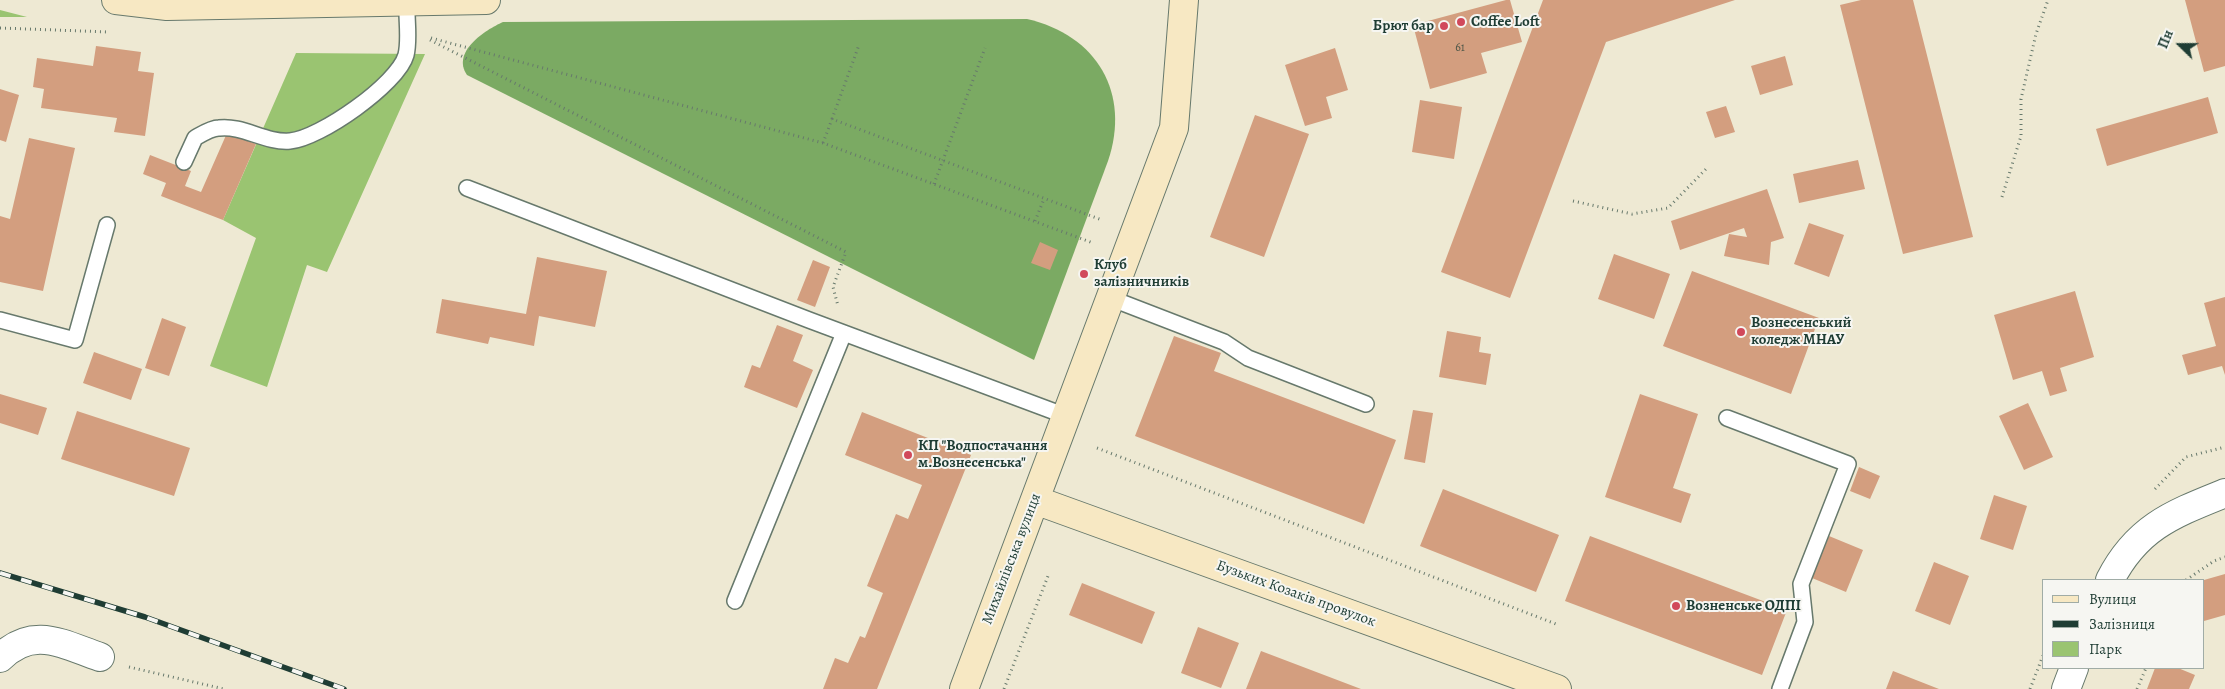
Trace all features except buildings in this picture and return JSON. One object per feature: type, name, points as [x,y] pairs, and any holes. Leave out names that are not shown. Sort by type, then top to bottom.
[{"type":"main road","points":[[116,0],[166,6],[486,0]]},
{"type":"main road","name":"Михайлівська вулиця","points":[[964,689],[1174,128],[1184,0]]},
{"type":"main road","name":"Бузьких Козаків провулок","points":[[1035,500],[1557,689]]},
{"type":"street","points":[[2110,579],[2116,568],[2133,546],[2152,528],[2173,514],[2225,493]]},
{"type":"street","points":[[0,658],[12,646],[28,639],[43,638],[100,657]]},
{"type":"street","points":[[2066,689],[2074,669]]},
{"type":"lane","points":[[184,162],[195,138],[217,128],[233,127],[273,140],[301,140],[315,134],[383,88],[401,67],[406,54],[407,2]]},
{"type":"lane","points":[[467,188],[844,334],[1066,416]]},
{"type":"lane","points":[[0,320],[76,340],[107,225]]},
{"type":"lane","points":[[1110,298],[1224,342],[1248,358],[1366,404]]},
{"type":"lane","points":[[736,601],[844,334]]},
{"type":"lane","points":[[1727,418],[1848,464],[1801,584],[1805,622],[1780,689]]},
{"type":"path","points":[[2002,197],[2021,136],[2021,99],[2036,34],[2048,0]]},
{"type":"path","points":[[0,28],[109,32]]},
{"type":"path","points":[[421,36],[846,252],[833,287],[844,334]]},
{"type":"path","points":[[430,38],[823,142],[1093,243]]},
{"type":"path","points":[[823,142],[859,45]]},
{"type":"path","points":[[934,184],[985,48]]},
{"type":"path","points":[[832,120],[1102,220]]},
{"type":"path","points":[[1573,201],[1632,214],[1668,208],[1706,169]]},
{"type":"path","points":[[1035,222],[1044,199]]},
{"type":"path","points":[[1096,448],[1556,624]]},
{"type":"path","points":[[2187,579],[2214,561],[2225,557]]},
{"type":"path","points":[[1004,689],[1048,576]]},
{"type":"path","points":[[100,657],[137,670],[224,689]]},
{"type":"path","points":[[2030,689],[2042,658]]},
{"type":"path","points":[[2137,689],[2146,669]]},
{"type":"green space","points":[[0,10],[27,17],[0,17]]},
{"type":"green space","points":[[1027,19],[1052,27],[1072,38],[1089,53],[1102,70],[1111,90],[1115,112],[1114,136],[1108,161],[1034,360],[467,75],[463,66],[463,58],[472,43],[479,36],[503,22]]},
{"type":"green space","points":[[296,53],[425,54],[327,272],[307,265],[267,387],[210,366],[256,238],[223,220]]},
{"type":"railway","points":[[0,573],[145,617],[344,689]]},
{"type":"place","name":"Coffee Loft","points":[[1461,22]]},
{"type":"place","name":"Брют бар","points":[[1444,26]]},
{"type":"place","name":"Клуб залізничників","points":[[1084,274]]},
{"type":"place","name":"Вознесенський коледж МНАУ","points":[[1741,332]]},
{"type":"place","name":"КП \"Водпостачання м.Вознесенська\"","points":[[908,455]]},
{"type":"place","name":"Возненське ОДПІ","points":[[1676,606]]}]
